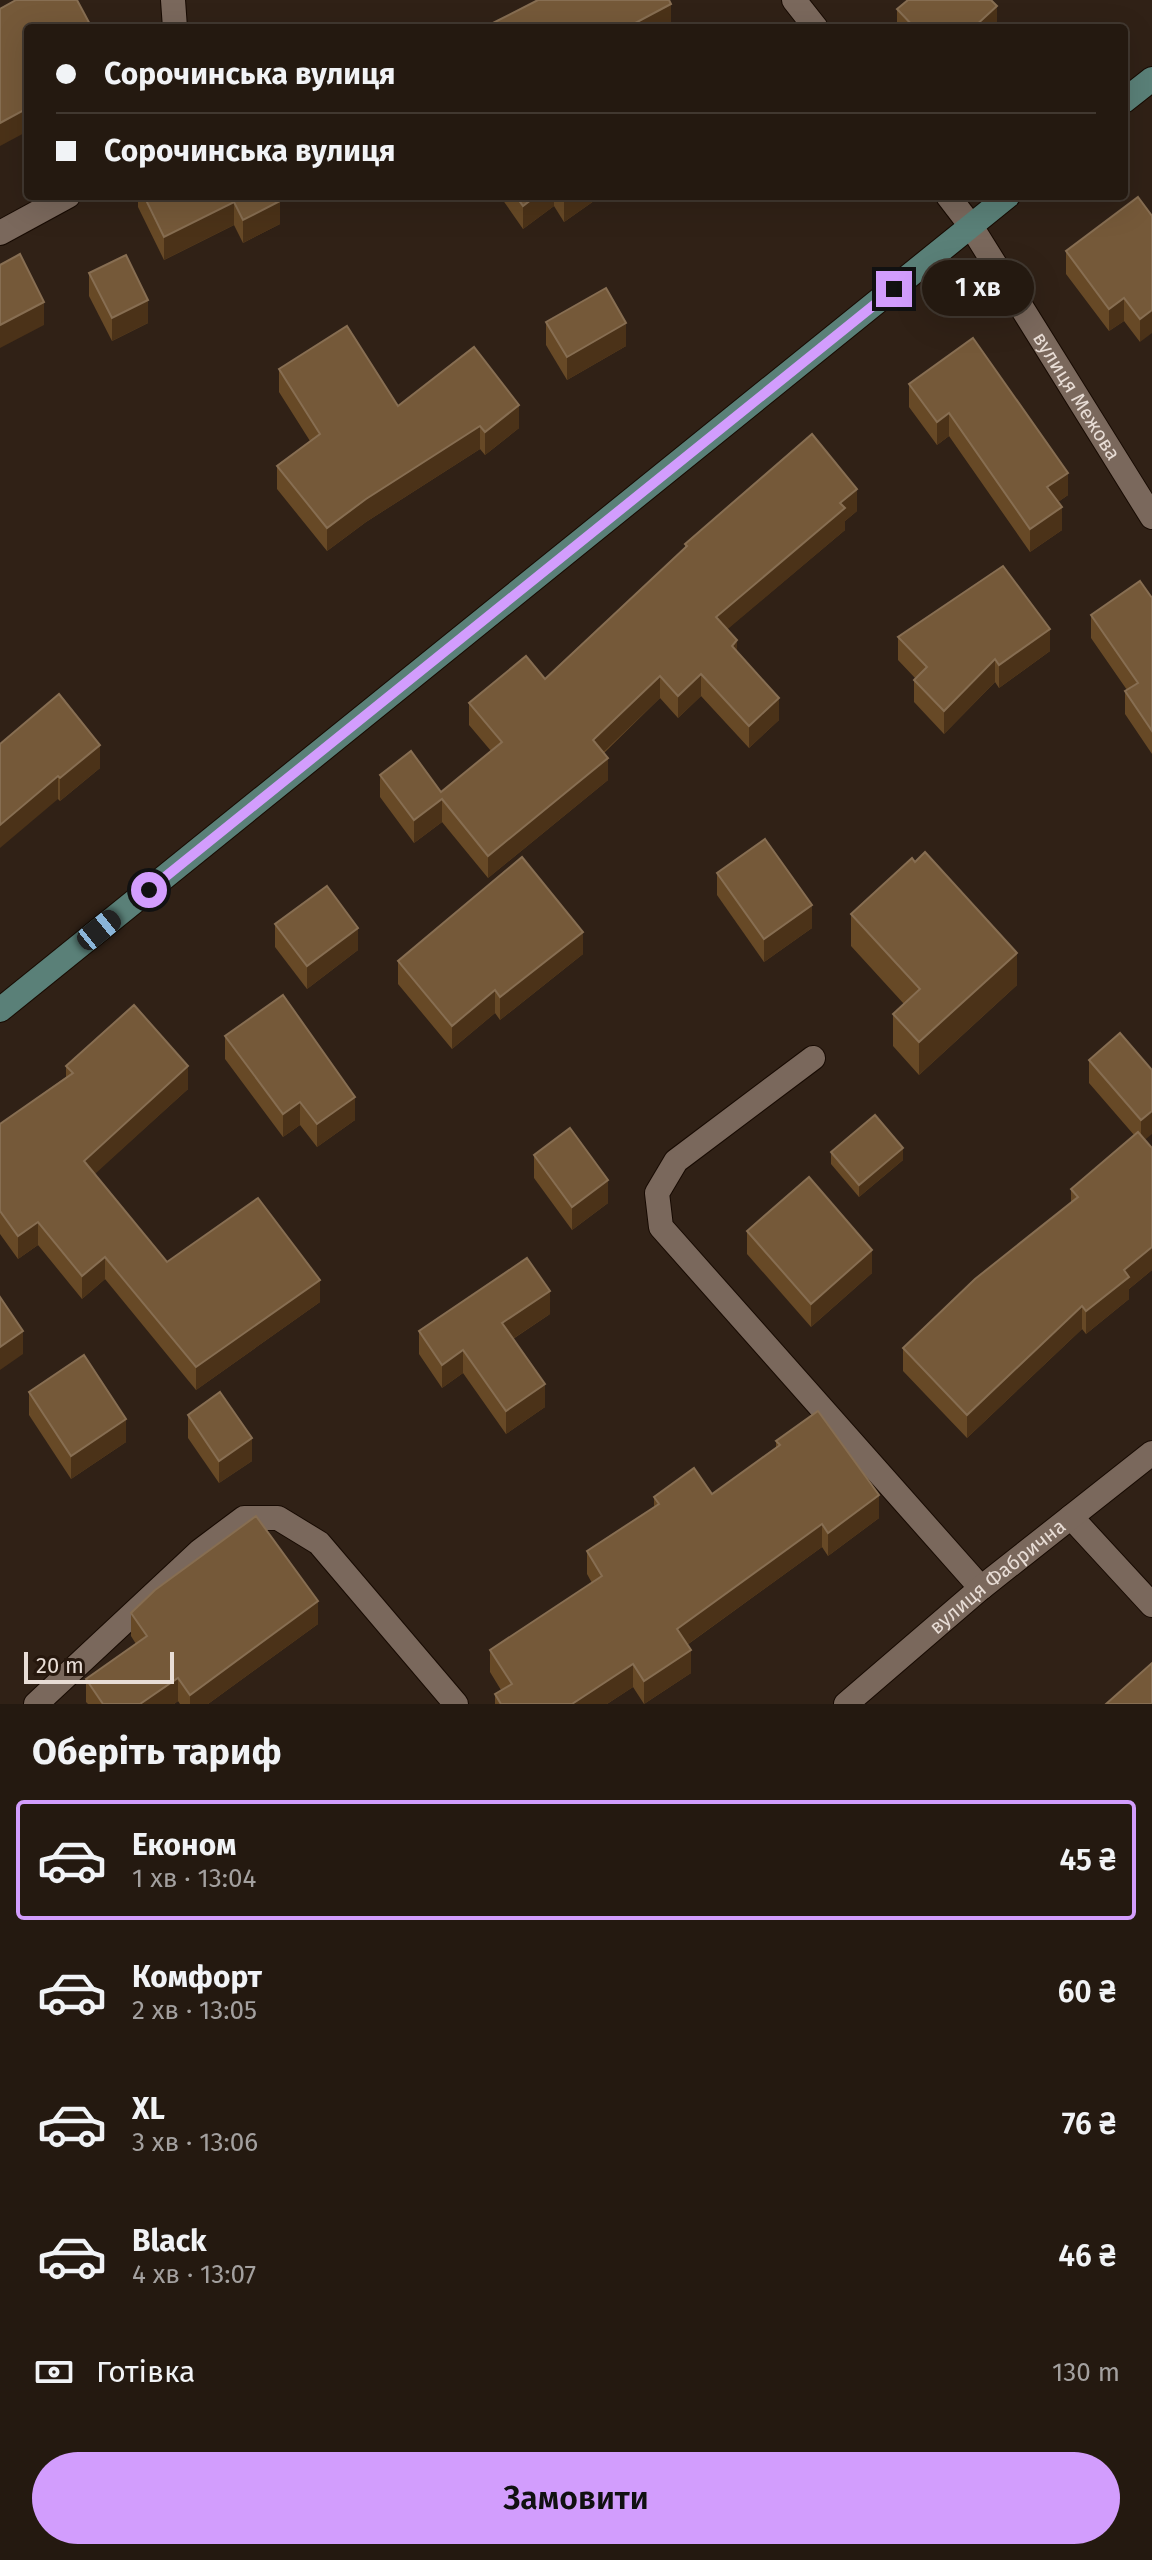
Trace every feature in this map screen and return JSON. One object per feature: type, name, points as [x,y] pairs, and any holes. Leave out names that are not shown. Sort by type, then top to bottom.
[{"type":"main road","points":[[1128,98],[1152,79]]},
{"type":"main road","points":[[0,1010],[1003,200]]},
{"type":"street","points":[[173,0],[175,24]]},
{"type":"street","points":[[794,0],[813,24]]},
{"type":"street","points":[[0,233],[61,200]]},
{"type":"street","name":"вулиця Межова","points":[[951,200],[971,226],[1152,517]]},
{"type":"street","points":[[813,1058],[676,1161],[657,1193],[661,1227],[981,1588]]},
{"type":"street","name":"вулиця Фабрична","points":[[846,1704],[981,1588],[1152,1453]]},
{"type":"street","points":[[1071,1517],[1152,1605]]},
{"type":"street","points":[[36,1704],[200,1551],[244,1518],[278,1518],[319,1543],[456,1704]]},
{"type":"building","points":[[16,0],[77,0],[90,24],[24,24],[24,110],[0,123],[0,9]]},
{"type":"building","points":[[538,0],[669,0],[671,4],[634,24],[491,24]]},
{"type":"building","points":[[908,0],[991,0],[997,6],[977,24],[911,24],[897,9]]},
{"type":"building","points":[[1138,197],[1152,216],[1152,310],[1140,319],[1124,298],[1109,309],[1066,251]]},
{"type":"building","points":[[146,200],[280,201],[243,220],[234,202],[164,237]]},
{"type":"building","points":[[20,254],[44,302],[0,325],[0,265]]},
{"type":"building","points":[[126,255],[148,300],[112,318],[89,273]]},
{"type":"building","points":[[606,288],[626,323],[567,357],[546,322]]},
{"type":"building","points":[[347,326],[398,406],[474,347],[519,405],[485,432],[480,426],[366,499],[327,528],[277,466],[320,434],[279,369]]},
{"type":"building","points":[[973,338],[1068,473],[1047,487],[1062,507],[1030,529],[949,413],[937,422],[909,384]]},
{"type":"building","points":[[812,434],[857,489],[840,503],[845,508],[716,617],[737,640],[732,646],[779,698],[749,726],[701,674],[678,696],[660,676],[593,740],[608,758],[488,856],[442,799],[414,820],[380,775],[411,751],[441,792],[502,742],[469,703],[526,656],[545,679],[687,546],[685,544]]},
{"type":"building","points":[[1003,566],[1050,629],[999,665],[995,659],[944,711],[914,680],[927,667],[898,637]]},
{"type":"building","points":[[1140,581],[1152,598],[1152,731],[1125,691],[1138,683],[1091,615]]},
{"type":"building","points":[[59,694],[100,745],[0,825],[0,744]]},
{"type":"building","points":[[765,839],[812,905],[764,939],[717,873]]},
{"type":"building","points":[[925,852],[1017,953],[919,1042],[893,1014],[920,989],[851,914],[912,858],[915,862]]},
{"type":"building","points":[[522,857],[583,932],[500,997],[495,990],[452,1026],[398,961]]},
{"type":"building","points":[[327,886],[358,928],[307,966],[275,924]]},
{"type":"building","points":[[283,995],[355,1097],[317,1124],[300,1102],[283,1114],[225,1036]]},
{"type":"building","points":[[134,1005],[188,1066],[84,1161],[167,1262],[258,1198],[320,1280],[196,1367],[105,1257],[82,1276],[38,1222],[18,1236],[0,1211],[0,1124],[73,1073],[66,1066]]},
{"type":"building","points":[[1120,1033],[1152,1070],[1152,1111],[1141,1120],[1089,1060]]},
{"type":"building","points":[[875,1115],[903,1148],[859,1185],[831,1152]]},
{"type":"building","points":[[570,1128],[608,1180],[572,1207],[534,1155]]},
{"type":"building","points":[[1138,1132],[1152,1148],[1152,1247],[1124,1270],[1129,1277],[1086,1311],[1082,1306],[967,1415],[903,1348],[975,1279],[1078,1197],[1071,1189]]},
{"type":"building","points":[[809,1177],[872,1250],[811,1304],[747,1231]]},
{"type":"building","points":[[527,1258],[550,1291],[502,1323],[545,1384],[506,1411],[463,1350],[442,1365],[419,1331]]},
{"type":"building","points":[[0,1297],[23,1331],[0,1347]]},
{"type":"building","points":[[84,1355],[126,1419],[71,1456],[29,1392]]},
{"type":"building","points":[[220,1392],[252,1438],[219,1461],[188,1415]]},
{"type":"building","points":[[818,1411],[879,1495],[828,1533],[822,1524],[677,1629],[691,1650],[644,1681],[633,1664],[572,1704],[501,1704],[495,1694],[512,1684],[490,1650],[602,1576],[587,1551],[659,1504],[654,1497],[694,1468],[712,1494],[780,1445],[776,1441]]},
{"type":"building","points":[[256,1516],[318,1601],[190,1695],[178,1678],[140,1704],[103,1704],[86,1679],[147,1636],[131,1613],[155,1590]]},
{"type":"building","points":[[1152,1663],[1152,1704],[1106,1704]]},
{"type":"route","points":[[149,890],[894,289]]}]
